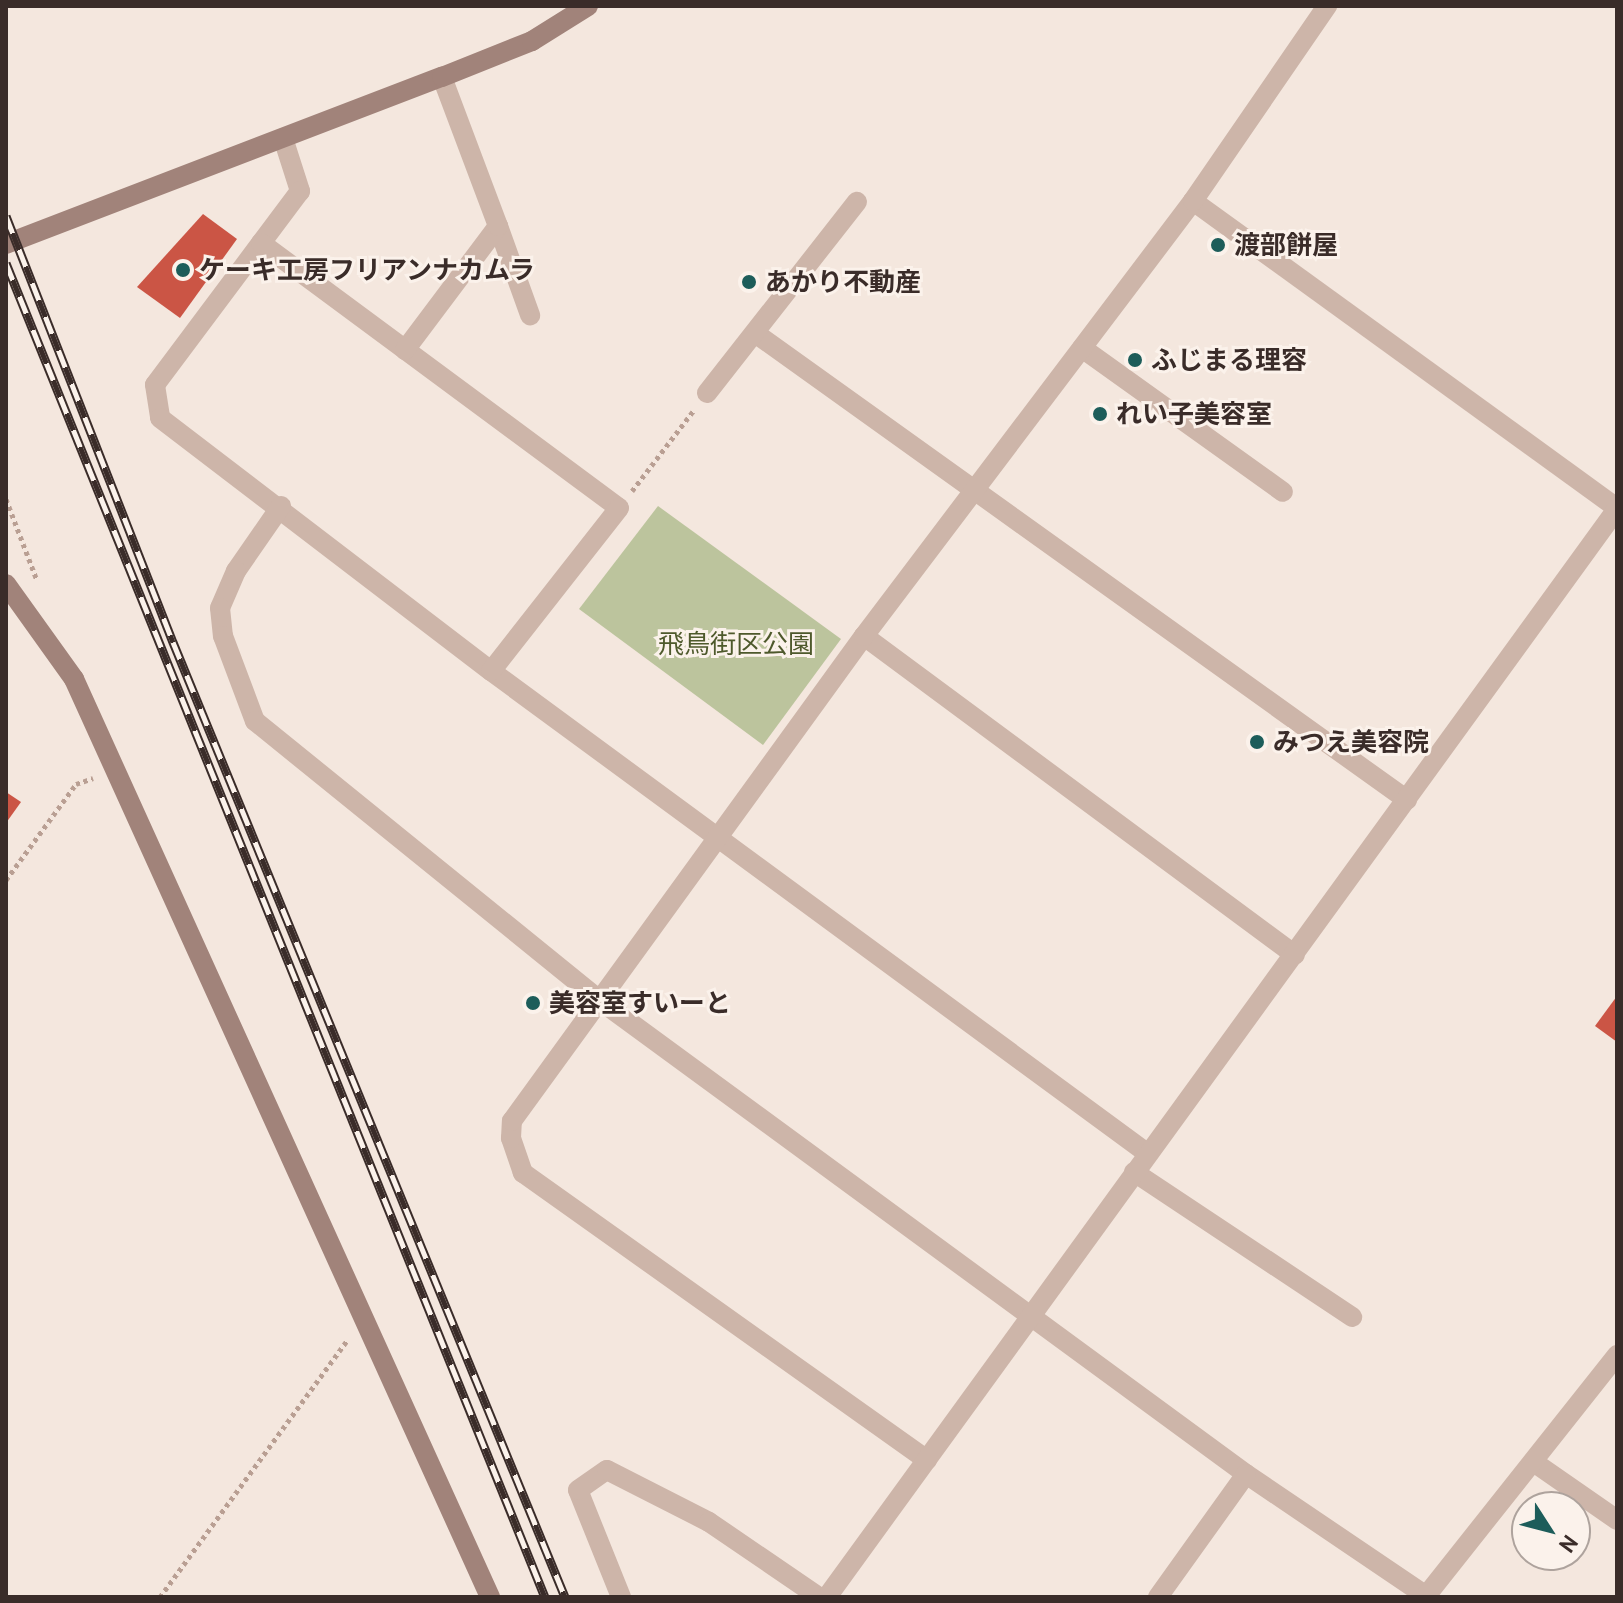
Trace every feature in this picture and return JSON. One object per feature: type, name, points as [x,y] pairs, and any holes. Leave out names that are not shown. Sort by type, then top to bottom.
[{"type":"street","points":[[6,244],[532,41],[588,6]]},
{"type":"street","points":[[927,1460],[523,1173],[511,1138],[512,1121],[598,999],[722,837],[864,636],[1193,201],[1327,6]]},
{"type":"street","points":[[442,77],[530,315]]},
{"type":"street","points":[[283,138],[300,191],[155,385],[160,418],[281,506],[491,671],[722,837],[1147,1153]]},
{"type":"street","points":[[827,1597],[1037,1316],[1147,1153],[1295,955],[1617,508],[1193,201]]},
{"type":"street","points":[[707,393],[857,202]]},
{"type":"street","points":[[405,350],[498,226]]},
{"type":"street","points":[[261,243],[619,508],[491,671]]},
{"type":"street","points":[[755,333],[1407,800]]},
{"type":"street","points":[[1082,348],[1283,492]]},
{"type":"street","points":[[281,506],[236,571],[220,608],[223,636],[255,721],[598,999],[1037,1316],[1246,1474],[1427,1596],[1535,1463],[1617,1355]]},
{"type":"street","points":[[6,584],[74,679],[117,769],[360,1322],[490,1597]]},
{"type":"street","points":[[864,636],[1295,955]]},
{"type":"street","points":[[1134,1172],[1352,1317]]},
{"type":"street","points":[[1535,1463],[1617,1520]]},
{"type":"street","points":[[621,1597],[578,1490],[607,1470],[709,1522],[819,1597]]},
{"type":"street","points":[[1158,1597],[1246,1474]]},
{"type":"path","points":[[619,508],[707,393]]},
{"type":"path","points":[[6,880],[76,784],[117,769]]},
{"type":"path","points":[[160,1597],[360,1322]]},
{"type":"green space","name":"飛鳥街区公園","points":[[658,506],[841,639],[763,745],[579,609]]},
{"type":"building","name":"ケーキ工房フリアンナカムラ","points":[[203,214],[237,239],[180,318],[137,287]]},
{"type":"building","points":[[6,792],[21,802],[6,823]]},
{"type":"building","points":[[1617,996],[1617,1042],[1595,1026]]},
{"type":"railway","points":[[6,216],[173,642],[565,1597]]},
{"type":"railway","points":[[6,263],[545,1597]]},
{"type":"place","name":"渡部餅屋","points":[[1218,245]]},
{"type":"place","name":"ケーキ工房フリアンナカムラ","points":[[183,270]]},
{"type":"place","name":"あかり不動産","points":[[749,282]]},
{"type":"place","name":"ふじまる理容","points":[[1135,360]]},
{"type":"place","name":"れい子美容室","points":[[1100,414]]},
{"type":"place","name":"みつえ美容院","points":[[1257,742]]},
{"type":"place","name":"美容室すいーと","points":[[533,1003]]}]
